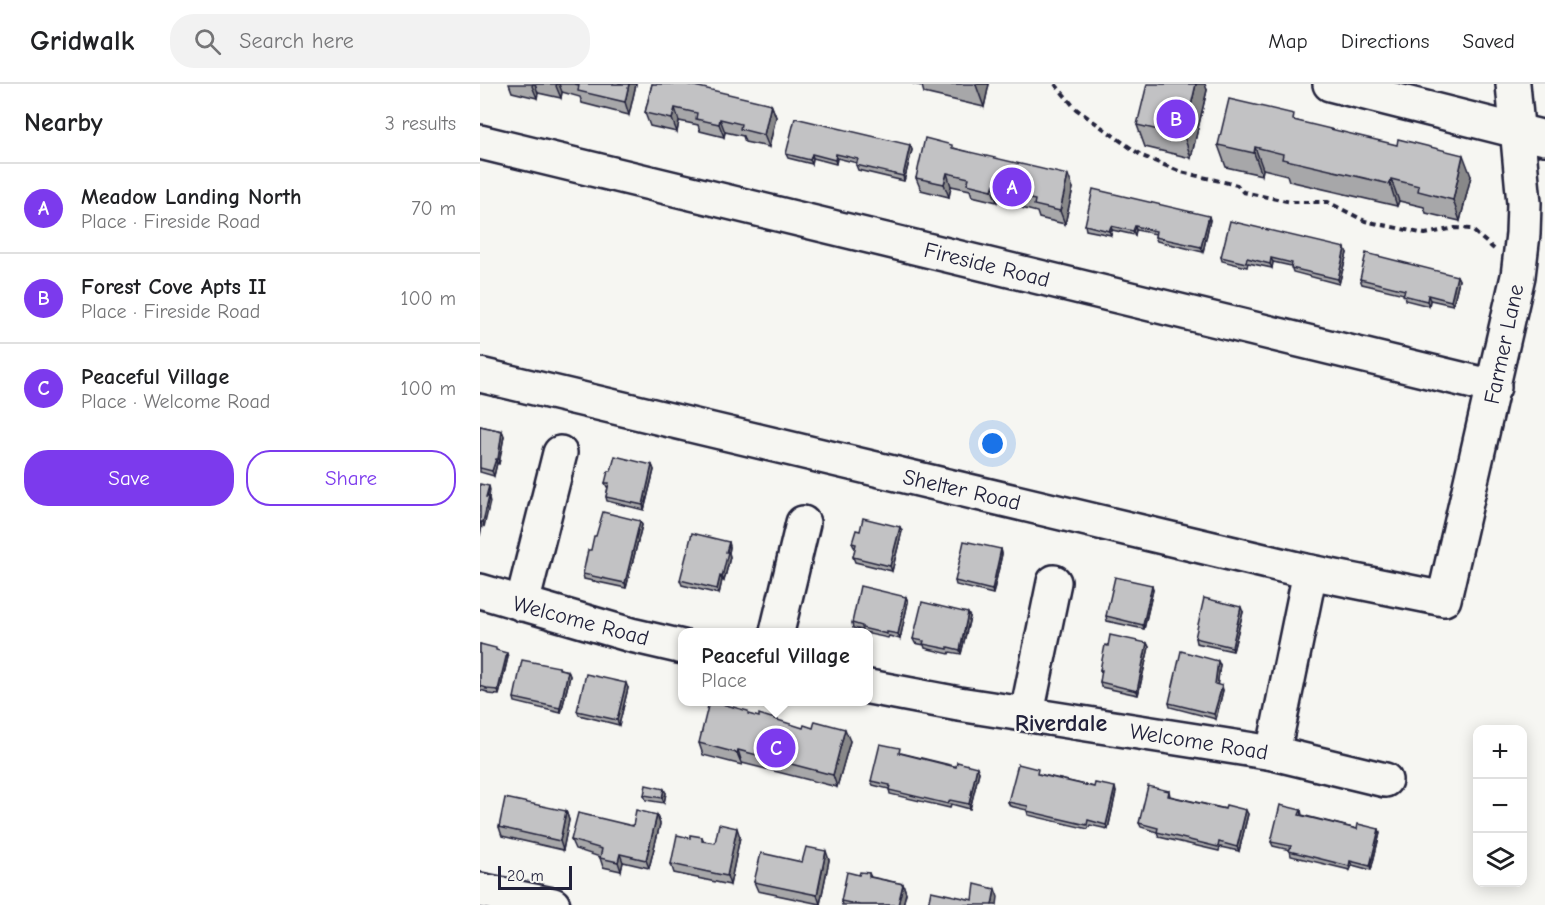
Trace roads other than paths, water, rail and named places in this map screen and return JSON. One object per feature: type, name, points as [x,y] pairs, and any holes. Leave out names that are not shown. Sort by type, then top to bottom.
[{"type":"street","points":[[1330,84],[1531,135]]},
{"type":"street","name":"Farmer Lane","points":[[1444,600],[1518,276],[1531,135],[1513,84]]},
{"type":"street","name":"Fireside Road","points":[[480,142],[1494,387]]},
{"type":"street","name":"Shelter Road","points":[[480,375],[1310,572],[1444,600]]},
{"type":"street","points":[[522,604],[560,453]]},
{"type":"street","points":[[778,628],[803,523]]},
{"type":"street","points":[[1273,753],[1310,572]]},
{"type":"street","points":[[1027,714],[1054,582]]},
{"type":"street","name":"Welcome Road","points":[[480,591],[631,635],[678,646]]},
{"type":"street","name":"Welcome Road","points":[[873,688],[1273,753],[1386,780]]},
{"type":"street","points":[[480,890],[553,905]]},
{"type":"place","name":"Forest Cove Apts II","points":[[1176,119]]},
{"type":"place","name":"Meadow Landing North","points":[[1012,187]]},
{"type":"place","name":"Peaceful Village","points":[[776,748]]},
{"type":"district","name":"Riverdale","points":[[1061,723]]}]
